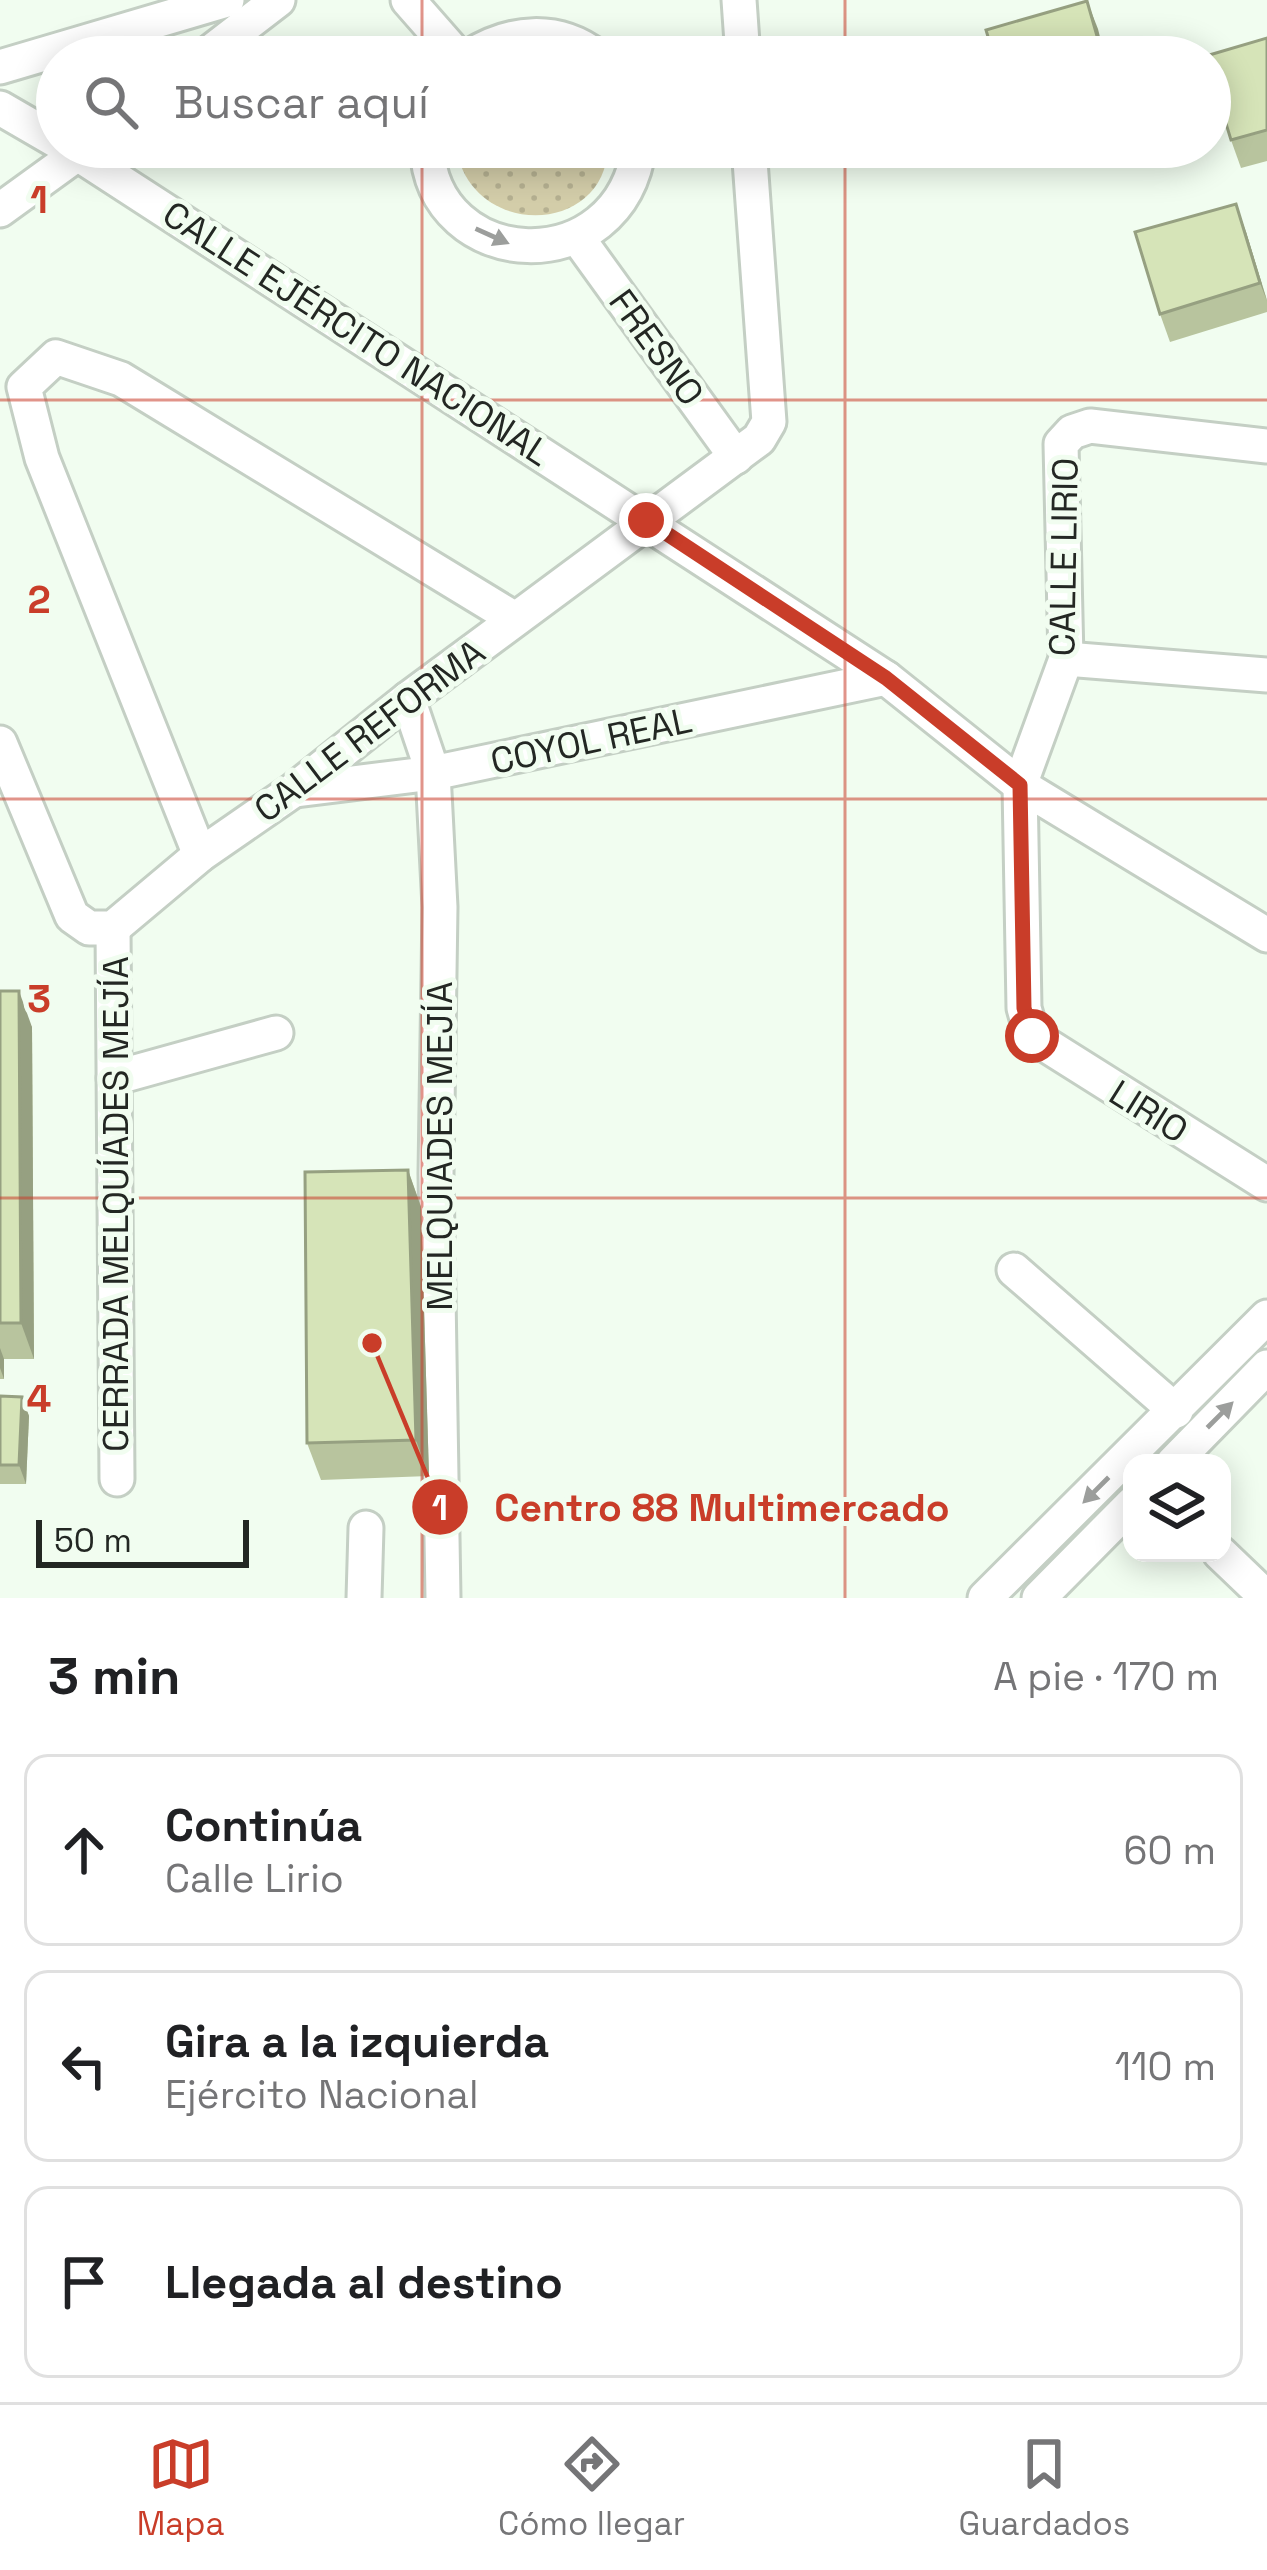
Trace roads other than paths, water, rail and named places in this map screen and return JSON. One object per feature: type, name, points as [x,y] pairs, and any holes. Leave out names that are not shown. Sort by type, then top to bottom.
[{"type":"street","points":[[105,36],[227,0]]},
{"type":"street","points":[[231,36],[278,0]]},
{"type":"street","points":[[408,0],[440,36]]},
{"type":"street","points":[[735,3],[740,36]]},
{"type":"street","points":[[0,67],[36,56]]},
{"type":"street","name":"CALLE EJÉRCITO NACIONAL","points":[[0,108],[36,128]]},
{"type":"street","points":[[0,210],[48,168]]},
{"type":"street","name":"CALLE EJÉRCITO NACIONAL","points":[[104,168],[886,678],[1020,785],[1267,935]]},
{"type":"street","points":[[431,168],[442,196],[483,235],[538,247],[577,237],[618,204],[634,168]]},
{"type":"street","name":"CALLE REFORMA","points":[[101,928],[294,790],[514,619],[759,440],[769,422],[751,168]]},
{"type":"street","name":"FRESNO","points":[[577,237],[736,457]]},
{"type":"street","points":[[200,855],[42,458],[24,387],[56,357],[121,379],[514,619]]},
{"type":"street","name":"CALLE LIRIO","points":[[1032,1036],[1024,1008],[1020,785],[1066,659],[1061,444],[1072,431],[1090,426],[1267,446]]},
{"type":"street","points":[[1066,659],[1267,675]]},
{"type":"street","name":"COYOL REAL","points":[[294,790],[433,773],[886,678]]},
{"type":"street","name":"MELQUIADES MEJÍA","points":[[408,699],[433,773],[440,908],[436,1174],[443,1598]]},
{"type":"street","points":[[0,742],[72,916],[101,928]]},
{"type":"street","name":"CERRADA MELQUÍADES MEJÍA","points":[[101,928],[114,1078],[117,1479]]},
{"type":"street","points":[[114,1078],[276,1034]]},
{"type":"street","name":"LIRIO","points":[[1032,1036],[1267,1184]]},
{"type":"street","points":[[1014,1270],[1176,1411]]},
{"type":"street","points":[[986,1598],[1267,1317]]},
{"type":"street","points":[[1181,1454],[1267,1367]]},
{"type":"street","points":[[1039,1598],[1123,1513]]},
{"type":"street","points":[[364,1598],[366,1528]]},
{"type":"street","points":[[1229,1562],[1267,1598]]},
{"type":"place","name":"Centro 88 Multimercado","points":[[372,1343]]}]
